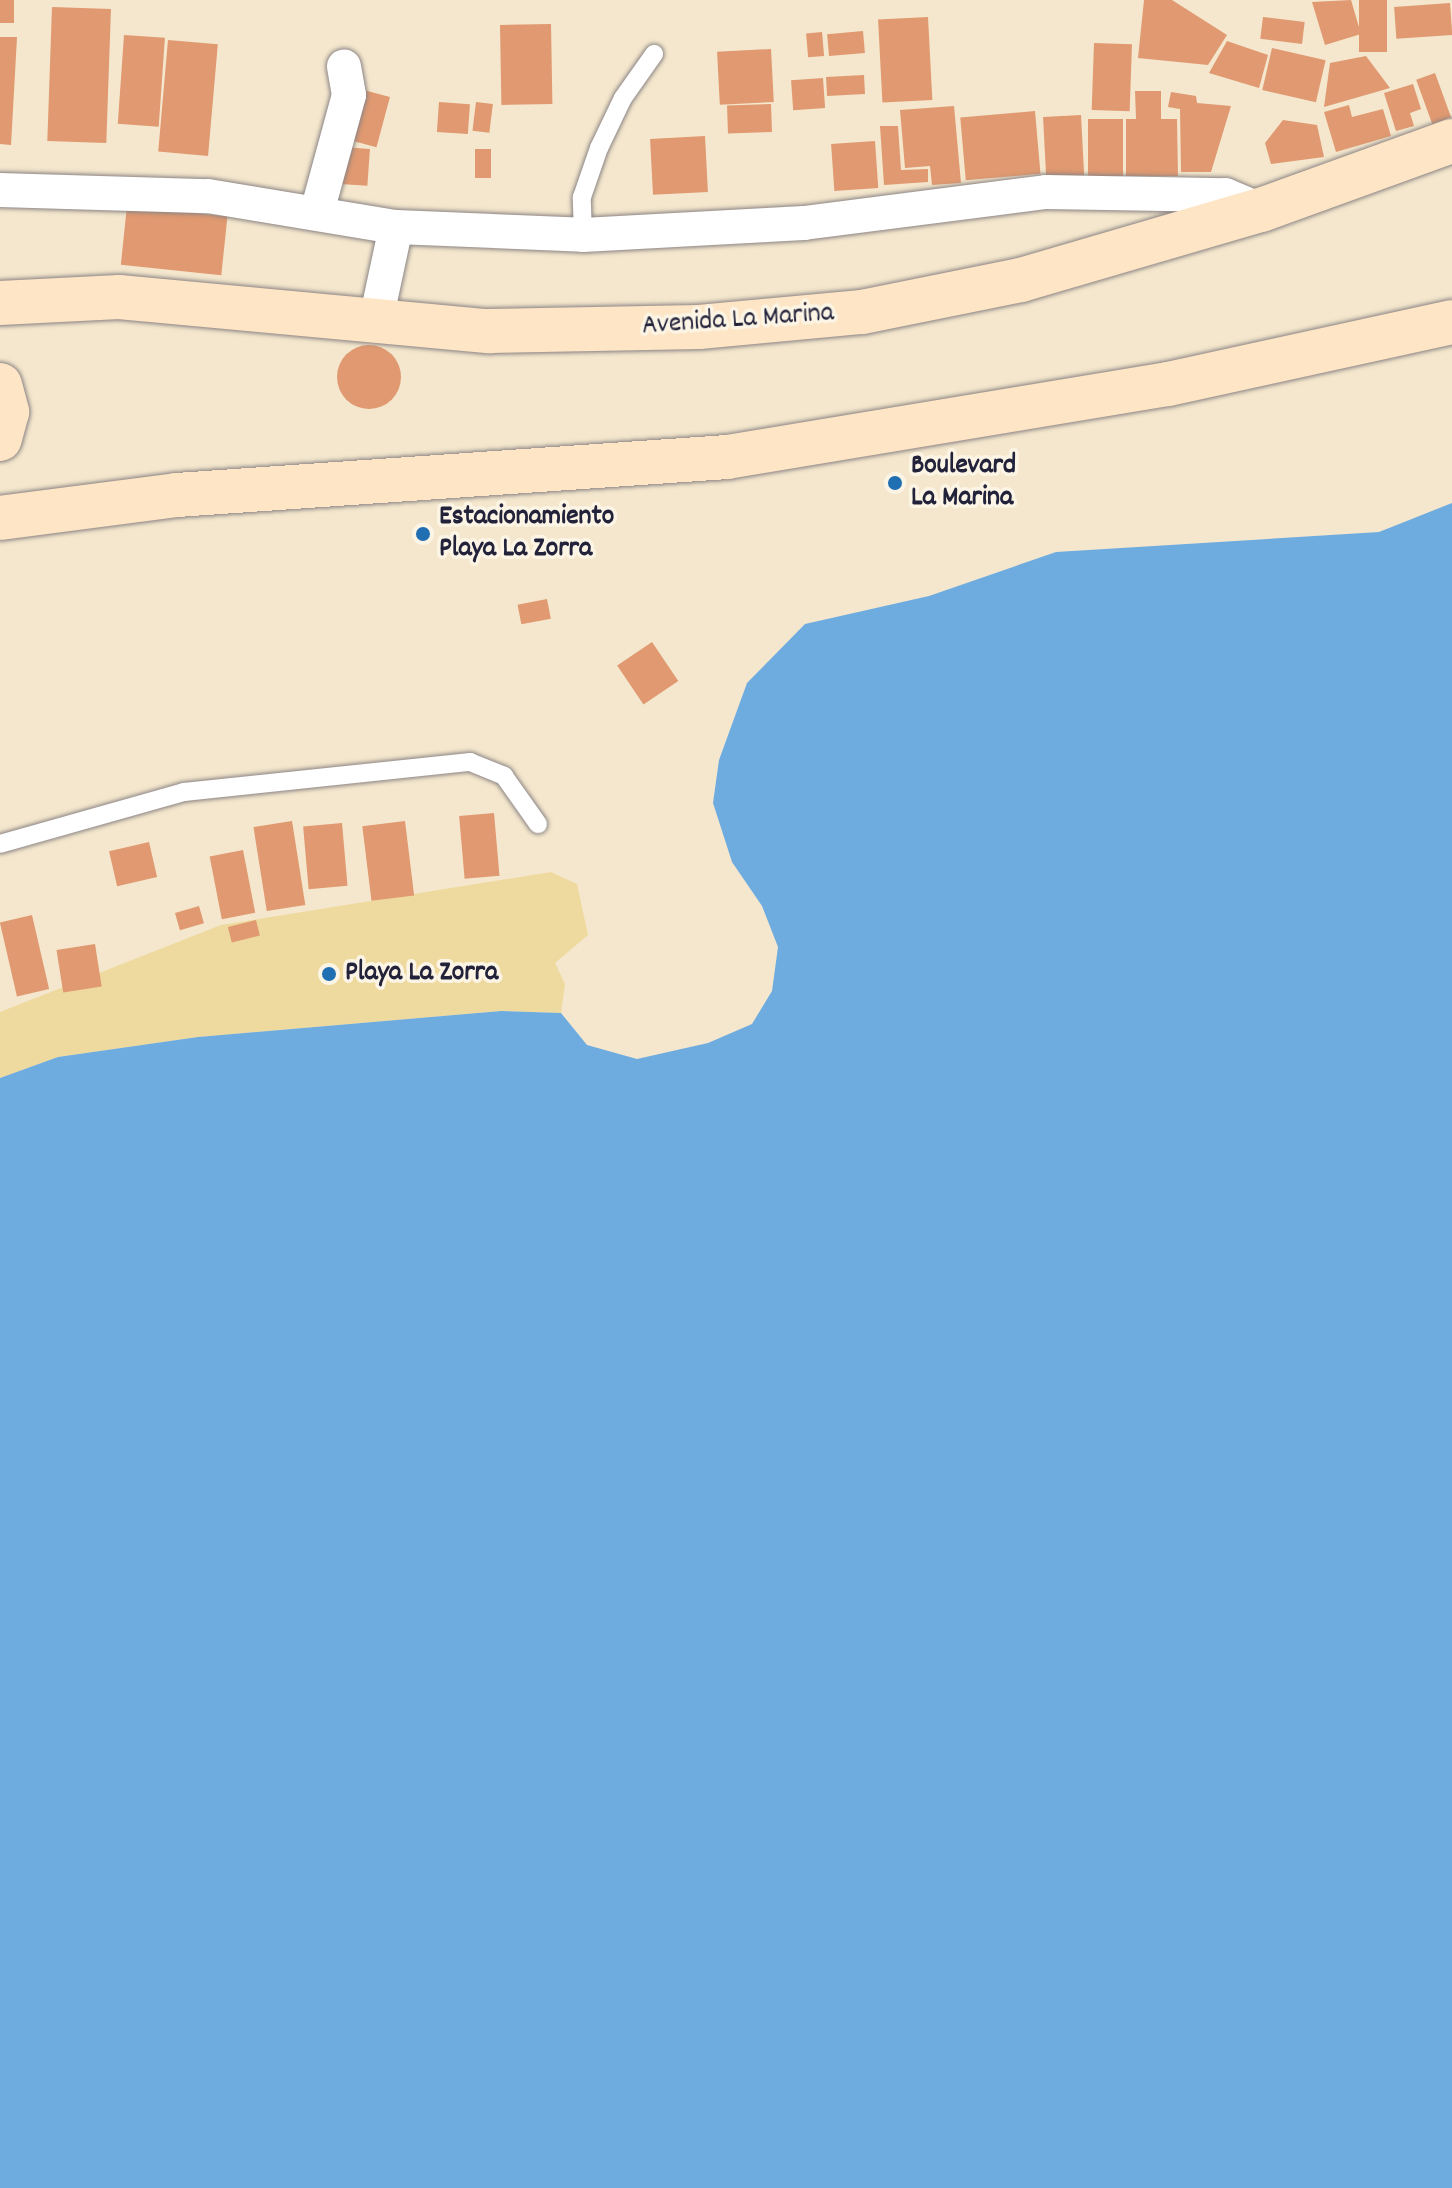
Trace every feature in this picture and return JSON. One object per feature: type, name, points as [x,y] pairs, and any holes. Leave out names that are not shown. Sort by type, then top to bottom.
[{"type":"main road","name":"Avenida La Marina","points":[[0,303],[119,297],[504,331],[699,327],[862,312],[1021,280],[1261,210],[1452,141]]},
{"type":"main road","points":[[0,518],[177,495],[727,457],[1168,384],[1452,322]]},
{"type":"main road","points":[[0,385],[7,412],[0,439]]},
{"type":"street","points":[[317,212],[349,95],[344,66]]},
{"type":"street","points":[[0,190],[208,196],[396,227],[583,235],[804,223],[1046,192],[1225,195],[1261,210]]},
{"type":"street","points":[[376,320],[396,227]]},
{"type":"lane","points":[[583,235],[582,197],[599,148],[623,98],[654,54]]},
{"type":"lane","points":[[0,844],[184,792],[470,762],[504,776],[538,824]]},
{"type":"sand","name":"Playa La Zorra","points":[[551,872],[577,884],[588,935],[555,963],[565,984],[561,1013],[501,1011],[198,1037],[58,1057],[0,1078],[0,1012],[221,925]]},
{"type":"water","points":[[1452,503],[1452,2188],[0,2188],[0,1078],[58,1057],[198,1037],[501,1011],[561,1013],[587,1045],[637,1059],[708,1043],[752,1024],[772,991],[778,947],[762,906],[732,862],[713,803],[719,760],[747,683],[805,624],[929,596],[1056,552],[1379,532]]},
{"type":"building","points":[[0,0],[14,0],[14,23],[0,23]]},
{"type":"building","points":[[1144,0],[1172,0],[1227,35],[1208,65],[1138,58]]},
{"type":"building","points":[[1351,0],[1361,34],[1325,45],[1312,2]]},
{"type":"building","points":[[1359,0],[1387,0],[1387,52],[1359,52]]},
{"type":"building","points":[[1450,3],[1452,35],[1396,39],[1394,7]]},
{"type":"building","points":[[52,7],[111,9],[106,143],[47,141]]},
{"type":"building","points":[[928,17],[932,100],[882,103],[878,20]]},
{"type":"building","points":[[1263,17],[1305,22],[1302,44],[1260,39]]},
{"type":"building","points":[[551,24],[552,104],[501,105],[500,25]]},
{"type":"building","points":[[863,31],[865,53],[829,56],[827,34]]},
{"type":"building","points":[[822,32],[824,56],[808,57],[806,33]]},
{"type":"building","points":[[124,35],[165,38],[159,127],[118,124]]},
{"type":"building","points":[[0,37],[17,37],[11,145],[0,144]]},
{"type":"building","points":[[168,40],[218,44],[208,156],[158,152]]},
{"type":"building","points":[[1227,41],[1268,55],[1259,88],[1209,73]]},
{"type":"building","points":[[1094,43],[1132,44],[1130,111],[1092,110]]},
{"type":"building","points":[[1272,48],[1326,60],[1316,102],[1262,90]]},
{"type":"building","points":[[771,49],[774,102],[720,105],[717,52]]},
{"type":"building","points":[[1366,56],[1390,88],[1324,107],[1330,63]]},
{"type":"building","points":[[1435,73],[1451,117],[1432,124],[1416,80]]},
{"type":"building","points":[[864,75],[865,94],[827,96],[826,77]]},
{"type":"building","points":[[823,78],[825,108],[793,110],[791,80]]},
{"type":"building","points":[[1413,84],[1421,109],[1410,113],[1414,126],[1396,131],[1384,93]]},
{"type":"building","points":[[360,89],[390,97],[376,147],[347,139]]},
{"type":"building","points":[[1135,91],[1161,91],[1161,119],[1177,119],[1178,176],[1126,176],[1126,119],[1136,119]]},
{"type":"building","points":[[1171,92],[1196,96],[1197,103],[1231,106],[1211,172],[1181,172],[1180,109],[1168,107]]},
{"type":"building","points":[[439,102],[470,104],[468,134],[437,132]]},
{"type":"building","points":[[476,102],[493,104],[489,133],[472,131]]},
{"type":"building","points":[[771,104],[772,132],[728,134],[727,106]]},
{"type":"building","points":[[1349,105],[1352,117],[1383,109],[1391,136],[1336,152],[1324,112]]},
{"type":"building","points":[[954,106],[961,183],[932,185],[930,166],[905,168],[900,110]]},
{"type":"building","points":[[1035,111],[1040,174],[966,180],[960,118]]},
{"type":"building","points":[[1081,115],[1084,178],[1046,180],[1043,117]]},
{"type":"building","points":[[1088,119],[1123,119],[1123,178],[1088,178]]},
{"type":"building","points":[[1283,120],[1317,125],[1324,157],[1271,164],[1265,143]]},
{"type":"building","points":[[880,126],[898,126],[901,170],[928,169],[928,182],[884,185]]},
{"type":"building","points":[[705,136],[708,192],[653,195],[650,139]]},
{"type":"building","points":[[875,141],[878,188],[834,191],[831,144]]},
{"type":"building","points":[[343,147],[370,149],[367,186],[340,184]]},
{"type":"building","points":[[475,149],[491,149],[491,178],[475,178]]},
{"type":"building","points":[[127,206],[227,217],[221,275],[121,265]]},
{"type":"building","points":[[369,345],[387,351],[395,359],[401,377],[395,395],[387,403],[369,409],[351,403],[343,395],[337,377],[343,359],[351,351]]},
{"type":"building","points":[[547,599],[551,619],[521,624],[518,605]]},
{"type":"building","points":[[652,642],[678,681],[643,704],[617,665]]},
{"type":"building","points":[[494,813],[499,876],[465,879],[459,816]]},
{"type":"building","points":[[292,821],[305,905],[267,911],[253,827]]},
{"type":"building","points":[[405,821],[414,895],[371,901],[362,826]]},
{"type":"building","points":[[342,823],[347,886],[309,889],[303,826]]},
{"type":"building","points":[[149,842],[157,877],[117,886],[109,851]]},
{"type":"building","points":[[243,850],[255,913],[222,919],[210,856]]},
{"type":"building","points":[[199,906],[204,923],[180,930],[175,913]]},
{"type":"building","points":[[32,915],[49,989],[17,996],[0,922]]},
{"type":"building","points":[[256,920],[260,936],[232,943],[228,927]]},
{"type":"building","points":[[95,944],[102,986],[63,993],[56,950]]},
{"type":"place","name":"Boulevard La Marina","points":[[895,483]]},
{"type":"place","name":"Estacionamiento Playa La Zorra","points":[[423,534]]},
{"type":"place","name":"Playa La Zorra","points":[[329,974]]}]
